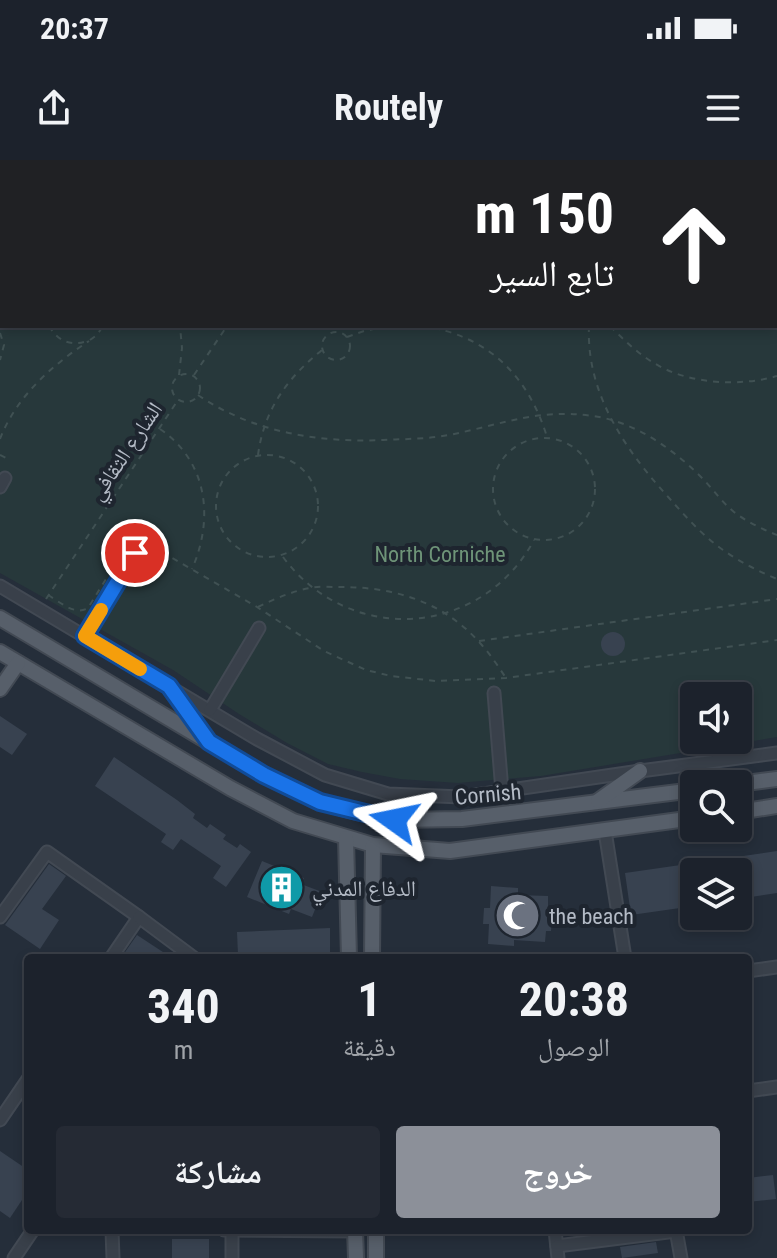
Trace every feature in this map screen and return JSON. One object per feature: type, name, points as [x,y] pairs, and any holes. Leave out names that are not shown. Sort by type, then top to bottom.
[{"type":"main road","name":"Cornish","points":[[0,618],[264,775],[320,802],[394,820],[462,819],[680,792]]},
{"type":"main road","points":[[0,652],[230,788],[293,821],[373,845],[450,851],[680,820]]},
{"type":"main road","points":[[0,689],[18,663]]},
{"type":"main road","points":[[595,803],[640,771]]},
{"type":"main road","points":[[752,782],[777,779]]},
{"type":"main road","points":[[752,810],[777,806]]},
{"type":"main road","points":[[346,838],[349,954]]},
{"type":"main road","points":[[372,954],[373,845]]},
{"type":"main road","points":[[355,1234],[356,1258]]},
{"type":"main road","points":[[376,1234],[376,1258]]},
{"type":"street","points":[[85,636],[134,548]]},
{"type":"street","points":[[0,586],[257,739],[325,775],[388,794],[462,797],[777,753]]},
{"type":"street","points":[[210,710],[259,628]]},
{"type":"street","points":[[169,686],[209,742]]},
{"type":"street","points":[[494,693],[502,791]]},
{"type":"street","points":[[605,831],[624,954]]},
{"type":"street","points":[[0,917],[47,852],[189,954]]},
{"type":"street","points":[[114,954],[139,917]]},
{"type":"street","points":[[752,970],[777,967]]},
{"type":"street","points":[[0,1120],[24,1085]]},
{"type":"street","points":[[752,1090],[777,1087]]},
{"type":"street","points":[[14,1258],[30,1234]]},
{"type":"street","points":[[112,1234],[113,1258]]},
{"type":"street","points":[[232,1234],[232,1258]]},
{"type":"street","points":[[558,1252],[659,1234]]},
{"type":"street","points":[[677,1234],[681,1258]]},
{"type":"path","points":[[50,328],[61,340],[70,343],[89,341]]},
{"type":"path","points":[[0,439],[25,396],[42,377],[97,335],[102,328]]},
{"type":"path","points":[[179,376],[180,328]]},
{"type":"path","points":[[193,376],[226,328]]},
{"type":"path","points":[[347,337],[378,328]]},
{"type":"path","points":[[430,328],[455,334],[491,353],[513,373],[540,414],[547,438]]},
{"type":"path","points":[[589,328],[592,369],[599,392],[611,420],[639,463],[708,538],[750,567],[777,579]]},
{"type":"path","points":[[612,328],[656,365],[677,373],[720,383],[777,376]]},
{"type":"path","points":[[331,332],[347,337],[350,350],[346,356],[334,361],[327,358],[322,350],[323,339],[331,332]]},
{"type":"path","points":[[0,333],[4,345],[0,360]]},
{"type":"path","points":[[258,456],[265,426],[277,398],[303,366],[322,350]]},
{"type":"path","points":[[179,376],[193,376],[199,384],[198,395],[188,402],[178,400],[173,394],[174,380],[179,376]]},
{"type":"path","points":[[198,395],[238,418],[294,435],[364,442],[448,435],[540,414],[591,415],[642,433],[664,446],[685,461],[736,513],[777,535]]},
{"type":"path","name":"الشارع الثقافي","points":[[134,548],[125,548],[88,608],[82,612],[47,597],[178,400]]},
{"type":"path","points":[[159,428],[178,443],[200,480],[205,526],[192,569]]},
{"type":"path","points":[[547,438],[569,444],[583,456],[593,476],[595,494],[588,515],[573,532],[552,540],[534,540],[515,533],[504,523],[495,505],[493,486],[498,466],[510,451],[528,441],[547,438]]},
{"type":"path","points":[[0,455],[6,458]]},
{"type":"path","points":[[258,456],[278,456],[291,461],[307,474],[317,493],[318,514],[314,527],[305,541],[283,556],[255,557],[238,549],[225,537],[217,521],[217,494],[225,477],[237,464],[258,456]]},
{"type":"path","points":[[283,556],[311,587],[345,608],[374,617],[415,619],[445,614],[473,602],[498,584],[520,562],[534,540]]},
{"type":"path","points":[[134,548],[150,545],[257,607],[324,651],[366,670],[391,676],[436,681],[506,678],[777,640]]},
{"type":"path","points":[[257,607],[311,587],[382,589],[418,599],[445,614],[479,641],[506,678]]},
{"type":"path","points":[[479,641],[777,599]]},
{"type":"green space","name":"North Corniche","points":[[0,328],[777,328],[777,737],[752,741],[752,682],[680,682],[680,753],[541,776],[458,783],[400,779],[328,764],[239,714],[173,670],[0,573]]},
{"type":"building","points":[[608,632],[618,632],[625,639],[625,649],[618,656],[608,656],[601,649],[601,639]]},
{"type":"building","points":[[0,716],[27,734],[12,755],[0,747]]},
{"type":"building","points":[[114,757],[177,800],[207,828],[210,824],[226,835],[223,839],[237,848],[240,844],[251,852],[226,887],[213,878],[221,866],[181,839],[173,850],[161,842],[166,834],[95,786]]},
{"type":"building","points":[[777,851],[777,893],[752,897],[752,858],[729,858]]},
{"type":"building","name":"الدفاع المدني","points":[[262,861],[304,878],[301,884],[322,892],[312,917],[291,909],[289,914],[247,897]]},
{"type":"building","points":[[49,864],[66,876],[42,909],[59,920],[40,949],[5,925]]},
{"type":"building","points":[[680,865],[680,908],[631,915],[625,873]]},
{"type":"building","name":"the beach","points":[[491,886],[518,888],[518,895],[548,896],[548,906],[553,906],[551,931],[546,931],[545,942],[514,940],[514,946],[488,944],[489,924],[483,924],[484,908],[490,908]]},
{"type":"building","points":[[330,928],[330,952],[238,954],[237,932]]},
{"type":"building","points":[[137,935],[166,954],[124,954]]},
{"type":"building","points":[[0,1151],[24,1167],[24,1197],[10,1218],[0,1211]]},
{"type":"building","points":[[773,1175],[776,1199],[752,1202],[752,1178]]},
{"type":"building","points":[[172,1239],[209,1239],[209,1258],[172,1258]]},
{"type":"building","points":[[656,1242],[658,1253],[622,1258],[620,1247]]},
{"type":"slow traffic","points":[[101,610],[85,636],[140,669]]},
{"type":"place","name":"الدفاع المدني","points":[[281,888]]},
{"type":"place","name":"the beach","points":[[518,916]]},
{"type":"route","points":[[135,553],[85,636],[169,686],[209,742],[264,775],[320,802],[394,820]]}]
